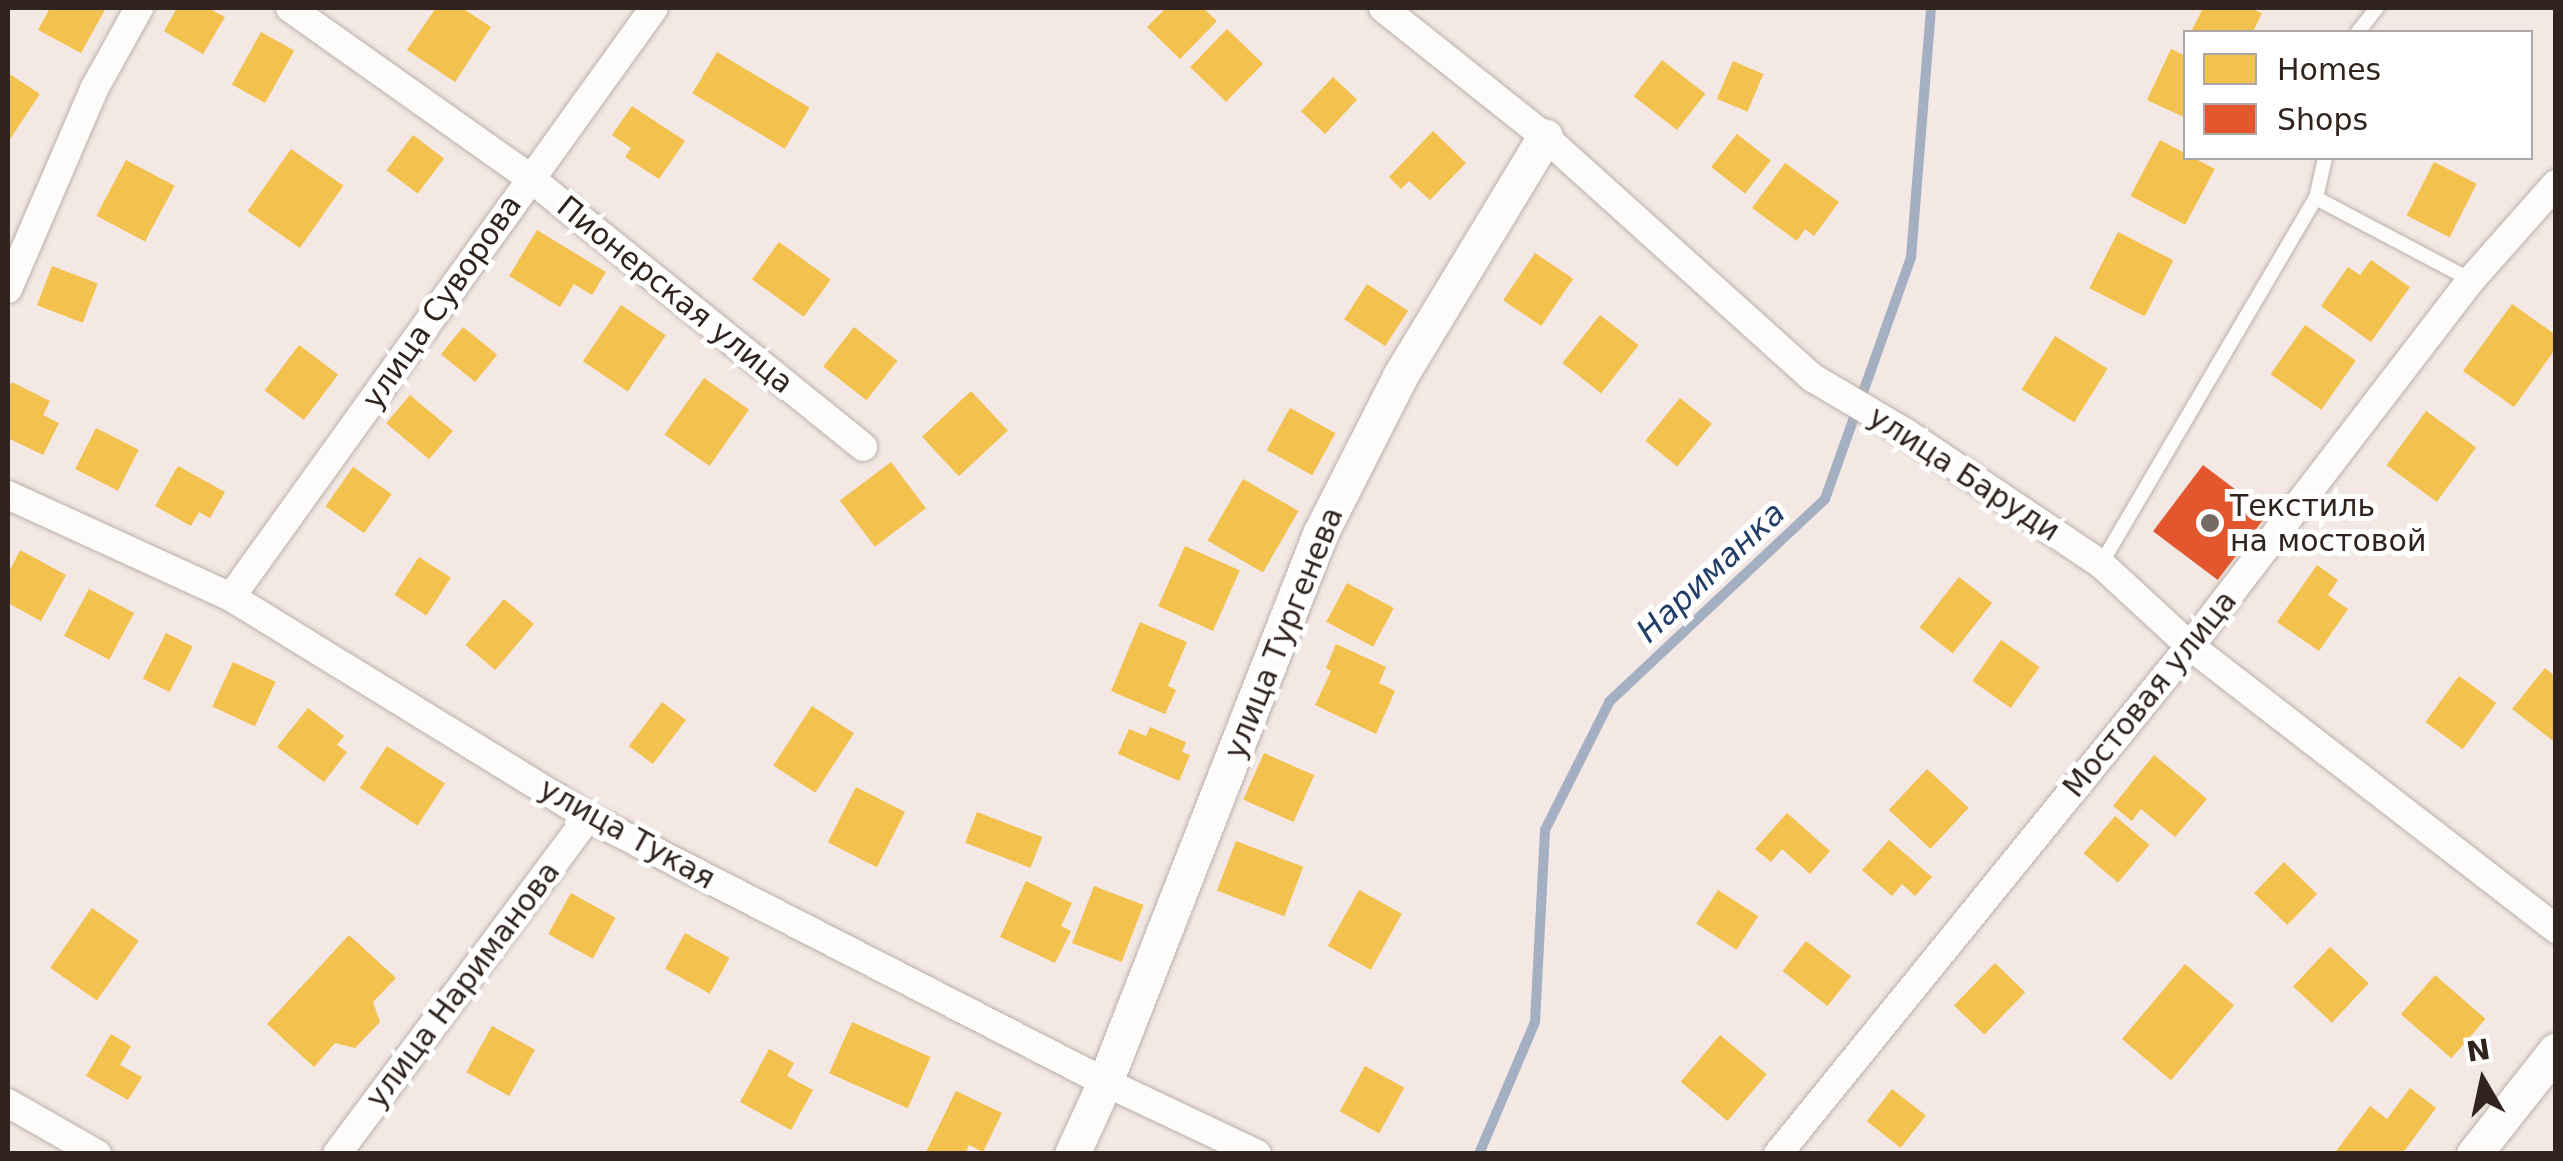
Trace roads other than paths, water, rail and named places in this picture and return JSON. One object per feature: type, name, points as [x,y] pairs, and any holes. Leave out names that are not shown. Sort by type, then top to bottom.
[{"type":"street","points":[[8,289],[94,89],[139,8]]},
{"type":"street","name":"Пионерская улица","points":[[290,8],[530,178],[863,447]]},
{"type":"street","name":"улица Суворова","points":[[231,598],[654,8]]},
{"type":"street","name":"улица Баруди","points":[[1383,8],[1545,137],[1812,378],[1906,433],[2101,564],[2190,646],[2556,929]]},
{"type":"street","name":"улица Тургенева","points":[[1072,1154],[1105,1082],[1320,534],[1400,376],[1545,137]]},
{"type":"street","name":"Мостовая улица","points":[[1778,1154],[2190,646],[2471,280],[2556,184]]},
{"type":"street","name":"улица Тукая","points":[[8,494],[231,598],[588,817],[1105,1082],[1258,1154]]},
{"type":"street","name":"улица Нариманова","points":[[337,1154],[588,817]]},
{"type":"street","points":[[2474,1154],[2556,1050]]},
{"type":"street","points":[[8,1103],[96,1154]]},
{"type":"lane","points":[[2360,30],[2378,8]]},
{"type":"lane","points":[[2101,564],[2316,198],[2326,160]]},
{"type":"lane","points":[[2316,198],[2471,280]]},
{"type":"waterway","name":"Нариманка","points":[[1479,1154],[1535,1022],[1545,830],[1610,701],[1825,499],[1911,257],[1931,8]]},
{"type":"place","name":"Текстиль на мостовой","points":[[2210,523]]}]
